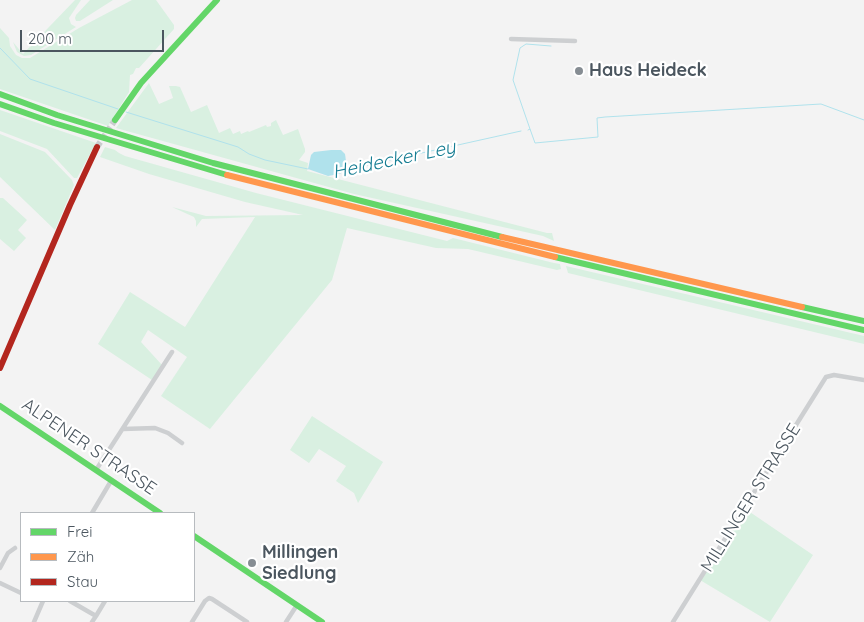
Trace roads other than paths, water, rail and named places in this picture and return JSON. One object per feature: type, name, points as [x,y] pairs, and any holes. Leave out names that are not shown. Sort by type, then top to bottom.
[{"type":"main road","points":[[115,120],[141,83],[217,0]]},
{"type":"main road","points":[[0,94],[57,115],[213,164],[491,234],[864,321]]},
{"type":"main road","points":[[0,104],[54,123],[208,170],[487,241],[864,330]]},
{"type":"main road","points":[[0,368],[97,147]]},
{"type":"main road","name":"ALPENER STRASSE","points":[[0,406],[158,512]]},
{"type":"main road","points":[[195,537],[322,622]]},
{"type":"street","points":[[511,39],[575,41]]},
{"type":"street","points":[[96,470],[172,352]]},
{"type":"street","name":"MILLINGER STRASSE","points":[[673,622],[826,377],[829,375],[864,380]]},
{"type":"street","points":[[123,429],[155,428],[182,443]]},
{"type":"street","points":[[93,512],[111,481]]},
{"type":"street","points":[[0,568],[8,553],[15,548]]},
{"type":"street","points":[[0,583],[20,593]]},
{"type":"street","points":[[192,622],[205,601],[209,598],[248,622]]},
{"type":"street","points":[[34,622],[41,602]]},
{"type":"street","points":[[72,602],[96,616]]},
{"type":"street","points":[[92,622],[104,602]]},
{"type":"street","points":[[286,622],[297,605]]},
{"type":"water","points":[[341,150],[345,154],[347,168],[345,170],[339,174],[328,176],[308,169],[311,155],[314,152]]},
{"type":"waterway","points":[[530,129],[513,80],[520,48],[526,44],[551,46]]},
{"type":"waterway","points":[[0,48],[30,79],[118,109]]},
{"type":"waterway","name":"Heidecker Ley","points":[[528,130],[530,129],[535,143],[598,137],[597,118],[821,104],[864,120]]},
{"type":"waterway","name":"Heidecker Ley","points":[[126,112],[238,147],[249,154],[265,160],[308,169]]},
{"type":"waterway","name":"Heidecker Ley","points":[[339,174],[345,170],[521,131]]},
{"type":"tunnel","points":[[97,147],[115,120]]},
{"type":"place","name":"Haus Heideck","points":[[579,71]]},
{"type":"place","name":"Millingen Siedlung","points":[[252,563]]}]
